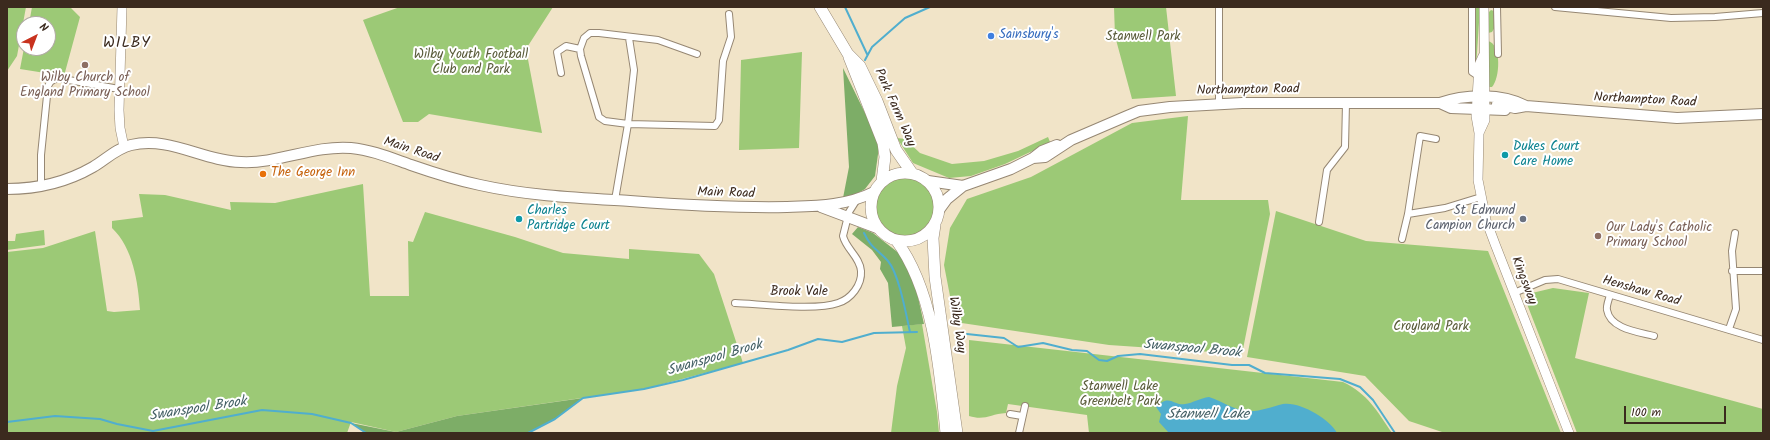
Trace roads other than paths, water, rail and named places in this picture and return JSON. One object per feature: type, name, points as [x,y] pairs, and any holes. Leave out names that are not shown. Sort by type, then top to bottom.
[{"type":"highway","name":"Park Farm Way","points":[[820,7],[848,54],[860,66],[877,101],[896,150],[912,173]]},
{"type":"highway","name":"Park Farm Way","points":[[848,54],[852,68],[883,143],[885,157],[882,181]]},
{"type":"highway","points":[[912,173],[928,182],[936,192],[939,210],[936,222],[922,237],[909,241],[896,240],[889,237],[877,228],[871,210],[874,192],[882,181],[893,175],[912,173]]},
{"type":"highway","name":"Wilby Way","points":[[936,222],[933,238],[935,277],[957,433]]},
{"type":"highway","name":"Wilby Way","points":[[896,240],[912,266],[928,316],[939,372],[946,433]]},
{"type":"main road","name":"Northampton Road","points":[[939,210],[947,198],[963,186],[1011,169],[1033,158],[1045,157],[1057,151],[1064,144],[1111,122],[1139,112],[1219,103],[1440,103],[1460,97],[1504,110],[1526,106],[1677,118],[1763,114]]},
{"type":"main road","name":"Northampton Road","points":[[1440,103],[1451,108],[1481,103],[1515,101],[1526,106]]},
{"type":"main road","name":"Main Road","points":[[7,189],[41,186],[80,174],[124,147],[142,143],[162,144],[228,160],[245,162],[268,160],[322,149],[350,148],[377,153],[447,176],[484,186],[543,195],[729,208],[817,206],[856,201],[874,192]]},
{"type":"main road","name":"Northampton Road","points":[[928,182],[963,186]]},
{"type":"main road","name":"Main Road","points":[[817,206],[848,216],[877,228]]},
{"type":"street","points":[[122,7],[119,89],[120,128],[124,147]]},
{"type":"street","points":[[1219,7],[1219,103]]},
{"type":"street","points":[[1472,7],[1472,72],[1478,76]]},
{"type":"street","points":[[1481,103],[1485,67],[1483,56],[1484,7]]},
{"type":"street","points":[[1497,7],[1498,54]]},
{"type":"street","points":[[1555,7],[1672,18],[1715,17],[1763,13]]},
{"type":"street","points":[[697,54],[658,40],[590,33],[584,38],[580,49],[599,117],[605,121],[628,124],[682,126],[717,125],[720,116],[723,61],[731,37],[729,14]]},
{"type":"street","points":[[615,200],[628,124],[634,70],[629,38]]},
{"type":"street","points":[[561,73],[557,52],[566,46],[580,49]]},
{"type":"street","points":[[1481,103],[1478,76],[1479,65],[1483,56]]},
{"type":"street","points":[[41,186],[41,155],[48,86],[50,82],[57,78],[119,89]]},
{"type":"street","points":[[1319,222],[1327,170],[1345,148],[1346,103]]},
{"type":"street","name":"Kingsway","points":[[1481,103],[1484,124],[1479,133],[1478,180],[1486,220],[1569,433]]},
{"type":"street","points":[[1402,239],[1408,214],[1420,136],[1436,139]]},
{"type":"street","points":[[1408,214],[1445,208],[1481,196]]},
{"type":"street","name":"Brook Vale","points":[[735,303],[811,306],[833,305],[846,300],[857,288],[861,274],[858,260],[843,236],[848,216],[856,201]]},
{"type":"street","points":[[1729,329],[1736,309],[1732,271],[1732,251],[1735,233]]},
{"type":"street","points":[[1732,271],[1763,271]]},
{"type":"street","name":"Henshaw Road","points":[[1514,294],[1545,280],[1558,279],[1763,340]]},
{"type":"street","points":[[1610,294],[1606,310],[1612,321],[1625,328],[1654,336]]},
{"type":"street","points":[[1019,433],[1025,406]]},
{"type":"street","points":[[1010,414],[1022,416]]},
{"type":"water","name":"Stanwell Lake","points":[[1209,397],[1237,409],[1247,411],[1260,410],[1283,404],[1297,405],[1321,417],[1328,422],[1337,433],[1169,433],[1159,422],[1161,414],[1156,407],[1165,401],[1168,400],[1185,404]]},
{"type":"waterway","points":[[845,7],[867,54]]},
{"type":"waterway","points":[[865,60],[872,47],[905,18],[930,7]]},
{"type":"waterway","points":[[864,233],[875,249],[888,261],[896,275],[910,332]]},
{"type":"waterway","name":"Swanspool Brook","points":[[528,433],[555,419],[583,398],[644,389],[683,380],[788,350],[818,339],[842,342],[874,333],[917,332]]},
{"type":"waterway","name":"Swanspool Brook","points":[[967,334],[1004,338],[1018,347],[1043,343],[1072,350],[1087,351],[1099,360],[1107,361],[1118,356],[1140,354],[1232,365],[1249,365],[1265,373],[1340,379],[1360,387],[1373,400],[1395,433]]},
{"type":"waterway","name":"Swanspool Brook","points":[[7,422],[55,416],[100,419],[153,431],[262,410],[312,414],[351,423],[366,433]]},
{"type":"place","name":"Sainsbury's","points":[[991,36]]},
{"type":"place","name":"Wilby Church of England Primary School","points":[[85,65]]},
{"type":"place","name":"Dukes Court Care Home","points":[[1505,155]]},
{"type":"place","name":"The George Inn","points":[[263,174]]},
{"type":"place","name":"Charles Partridge Court","points":[[519,219]]},
{"type":"place","name":"St Edmund Campion Church","points":[[1523,219]]},
{"type":"place","name":"Our Lady's Catholic Primary School","points":[[1598,236]]},
{"type":"district","name":"WILBY","points":[[127,44]]},
{"type":"park label","name":"Stanwell Park","points":[[1143,38]]},
{"type":"park label","name":"Wilby Youth Football Club and Park","points":[[471,64]]},
{"type":"park label","name":"Croyland Park","points":[[1431,328]]},
{"type":"park label","name":"Stanwell Lake Greenbelt Park","points":[[1120,396]]}]
